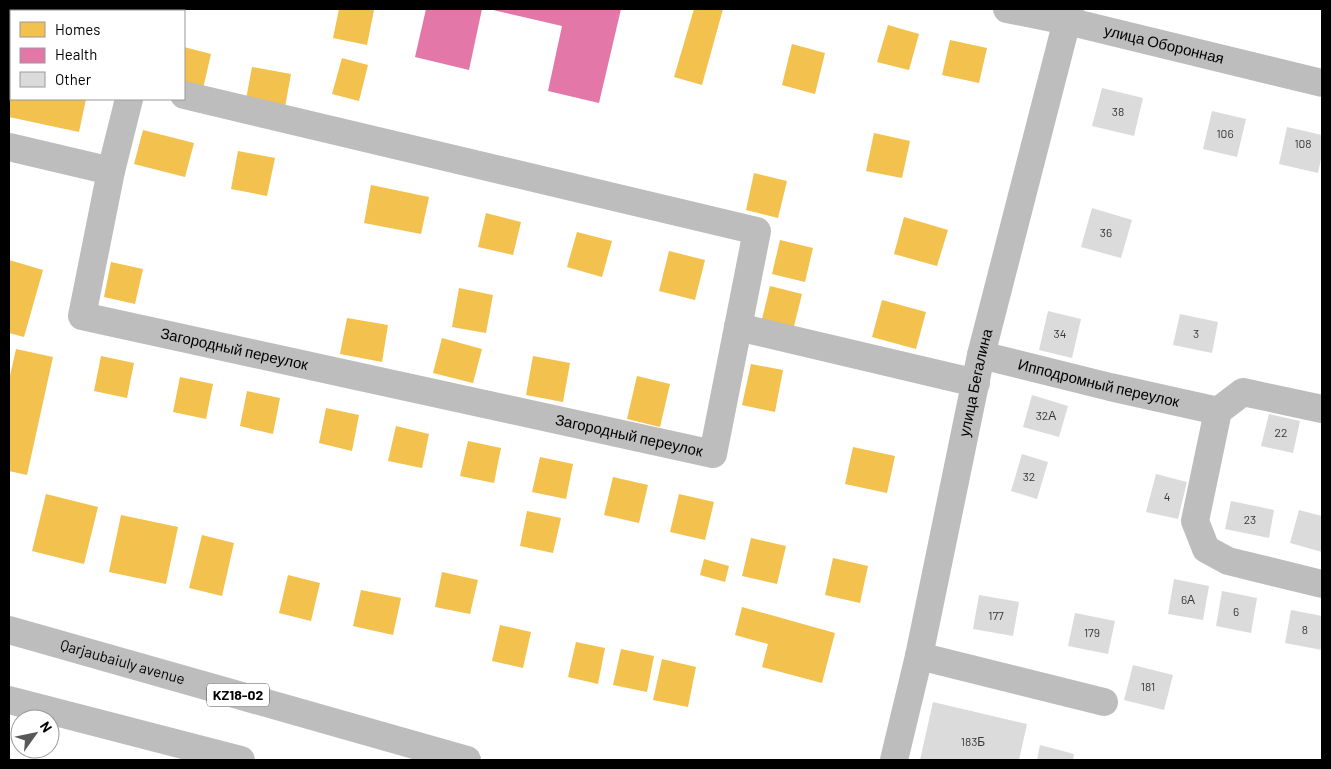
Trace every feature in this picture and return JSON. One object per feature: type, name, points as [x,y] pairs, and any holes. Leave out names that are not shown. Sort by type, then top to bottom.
[{"type":"main road","name":"улица Оборонная","points":[[1006,9],[1068,15],[1322,83]]},
{"type":"main road","name":"улица Бегалина","points":[[894,760],[919,656],[981,355],[1068,15]]},
{"type":"main road","name":"Загородный переулок","points":[[129,100],[111,171],[82,316],[713,454],[757,231],[185,96]]},
{"type":"main road","points":[[9,147],[111,171]]},
{"type":"main road","points":[[738,327],[976,383]]},
{"type":"main road","name":"Ипподромный переулок","points":[[981,355],[1218,411]]},
{"type":"main road","points":[[1322,409],[1243,392],[1218,411],[1196,521],[1206,549],[1228,561],[1322,584]]},
{"type":"main road","name":"Qarjaubaiuly avenue","points":[[9,630],[467,760]]},
{"type":"main road","points":[[919,656],[1104,702]]},
{"type":"main road","points":[[9,700],[241,760]]},
{"type":"building: Homes","points":[[9,9],[34,9],[10,10],[9,43]]},
{"type":"building: Homes","points":[[339,9],[374,10],[367,45],[333,38]]},
{"type":"building: Homes","points":[[694,9],[723,9],[702,85],[674,77]]},
{"type":"building: Homes","points":[[888,25],[919,34],[909,70],[877,62]]},
{"type":"building: Homes","points":[[950,40],[987,48],[979,83],[942,75]]},
{"type":"building: Homes","points":[[792,44],[825,53],[815,94],[782,85]]},
{"type":"building: Homes","points":[[185,47],[211,54],[202,93],[185,88]]},
{"type":"building: Homes","points":[[342,58],[368,65],[359,101],[332,94]]},
{"type":"building: Homes","points":[[252,67],[291,74],[285,107],[246,99]]},
{"type":"building: Homes","points":[[9,80],[10,100],[86,100],[79,132],[9,117]]},
{"type":"building: Homes","points":[[143,130],[194,143],[185,177],[134,164]]},
{"type":"building: Homes","points":[[874,133],[910,141],[902,178],[866,171]]},
{"type":"building: Homes","points":[[238,151],[275,158],[267,196],[231,189]]},
{"type":"building: Homes","points":[[754,173],[787,181],[778,218],[746,210]]},
{"type":"building: Homes","points":[[371,185],[429,197],[421,234],[364,223]]},
{"type":"building: Homes","points":[[486,213],[521,222],[513,255],[478,247]]},
{"type":"building: Homes","points":[[904,217],[948,230],[937,266],[894,254]]},
{"type":"building: Homes","points":[[577,232],[612,241],[602,277],[567,267]]},
{"type":"building: Homes","points":[[780,240],[813,248],[805,282],[772,274]]},
{"type":"building: Homes","points":[[669,251],[705,260],[695,300],[659,291]]},
{"type":"building: Homes","points":[[9,260],[43,270],[24,337],[9,333]]},
{"type":"building: Homes","points":[[111,262],[143,269],[135,304],[104,297]]},
{"type":"building: Homes","points":[[770,286],[802,294],[793,330],[761,323]]},
{"type":"building: Homes","points":[[459,288],[493,295],[486,333],[452,327]]},
{"type":"building: Homes","points":[[882,300],[926,312],[916,349],[872,337]]},
{"type":"building: Homes","points":[[347,318],[388,325],[382,362],[340,354]]},
{"type":"building: Homes","points":[[442,338],[482,349],[473,383],[433,373]]},
{"type":"building: Homes","points":[[16,349],[53,357],[27,475],[9,471],[9,380]]},
{"type":"building: Homes","points":[[101,356],[134,363],[127,398],[94,391]]},
{"type":"building: Homes","points":[[533,356],[570,363],[563,402],[526,395]]},
{"type":"building: Homes","points":[[751,364],[783,370],[775,412],[742,405]]},
{"type":"building: Homes","points":[[637,376],[670,384],[660,427],[627,419]]},
{"type":"building: Homes","points":[[180,377],[213,384],[206,419],[173,412]]},
{"type":"building: Homes","points":[[247,391],[280,398],[273,434],[240,426]]},
{"type":"building: Homes","points":[[326,408],[359,415],[352,451],[319,443]]},
{"type":"building: Homes","points":[[396,426],[429,434],[422,468],[388,461]]},
{"type":"building: Homes","points":[[468,441],[501,448],[494,483],[460,476]]},
{"type":"building: Homes","points":[[853,447],[895,456],[887,493],[845,484]]},
{"type":"building: Homes","points":[[540,457],[573,464],[566,499],[532,492]]},
{"type":"building: Homes","points":[[613,477],[648,485],[639,523],[604,515]]},
{"type":"building: Homes","points":[[46,494],[98,507],[84,564],[32,551]]},
{"type":"building: Homes","points":[[679,494],[714,502],[705,540],[670,532]]},
{"type":"building: Homes","points":[[527,511],[561,518],[553,553],[520,546]]},
{"type":"building: Homes","points":[[121,515],[178,527],[166,584],[109,572]]},
{"type":"building: Homes","points":[[202,535],[234,543],[222,596],[189,588]]},
{"type":"building: Homes","points":[[751,538],[786,546],[777,584],[742,576]]},
{"type":"building: Homes","points":[[833,558],[868,566],[860,603],[825,595]]},
{"type":"building: Homes","points":[[704,559],[729,566],[725,582],[700,575]]},
{"type":"building: Homes","points":[[442,572],[478,580],[470,614],[435,607]]},
{"type":"building: Homes","points":[[288,575],[320,583],[311,621],[279,613]]},
{"type":"building: Homes","points":[[361,590],[401,598],[393,635],[353,626]]},
{"type":"building: Homes","points":[[742,607],[835,633],[822,683],[762,667],[768,644],[735,635]]},
{"type":"building: Homes","points":[[500,625],[531,632],[523,668],[492,661]]},
{"type":"building: Homes","points":[[576,642],[605,648],[598,684],[568,677]]},
{"type":"building: Homes","points":[[621,649],[654,656],[647,692],[613,685]]},
{"type":"building: Homes","points":[[662,659],[696,667],[688,707],[653,700]]},
{"type":"building: Health","points":[[426,9],[482,9],[469,70],[415,57]]},
{"type":"building: Health","points":[[489,9],[621,9],[599,103],[548,91],[562,26]]},
{"type":"building: Other","points":[[1102,88],[1143,98],[1134,136],[1092,126]]},
{"type":"building: Other","points":[[1212,111],[1246,119],[1237,157],[1203,149]]},
{"type":"building: Other","points":[[1287,127],[1322,135],[1322,154],[1318,173],[1279,164]]},
{"type":"building: Other","points":[[1092,208],[1132,220],[1121,258],[1081,247]]},
{"type":"building: Other","points":[[1048,311],[1081,319],[1072,358],[1039,350]]},
{"type":"building: Other","points":[[1180,314],[1218,322],[1212,353],[1173,345]]},
{"type":"building: Other","points":[[1032,395],[1068,406],[1059,437],[1023,427]]},
{"type":"building: Other","points":[[1269,414],[1300,421],[1293,453],[1261,446]]},
{"type":"building: Other","points":[[1022,454],[1048,462],[1037,499],[1011,491]]},
{"type":"building: Other","points":[[1156,474],[1187,482],[1178,519],[1146,512]]},
{"type":"building: Other","points":[[1231,501],[1274,510],[1269,538],[1225,529]]},
{"type":"building: Other","points":[[1299,510],[1322,516],[1322,552],[1290,543]]},
{"type":"building: Other","points":[[1174,579],[1209,586],[1203,620],[1168,614]]},
{"type":"building: Other","points":[[1222,591],[1257,598],[1251,633],[1216,626]]},
{"type":"building: Other","points":[[979,595],[1019,602],[1013,636],[973,629]]},
{"type":"building: Other","points":[[1291,610],[1322,616],[1322,650],[1285,643]]},
{"type":"building: Other","points":[[1075,613],[1115,621],[1108,654],[1068,646]]},
{"type":"building: Other","points":[[1133,665],[1173,675],[1164,710],[1124,700]]},
{"type":"building: Other","points":[[933,702],[1027,724],[1019,760],[920,760]]},
{"type":"building: Other","points":[[1040,745],[1074,754],[1073,760],[1037,760]]}]
